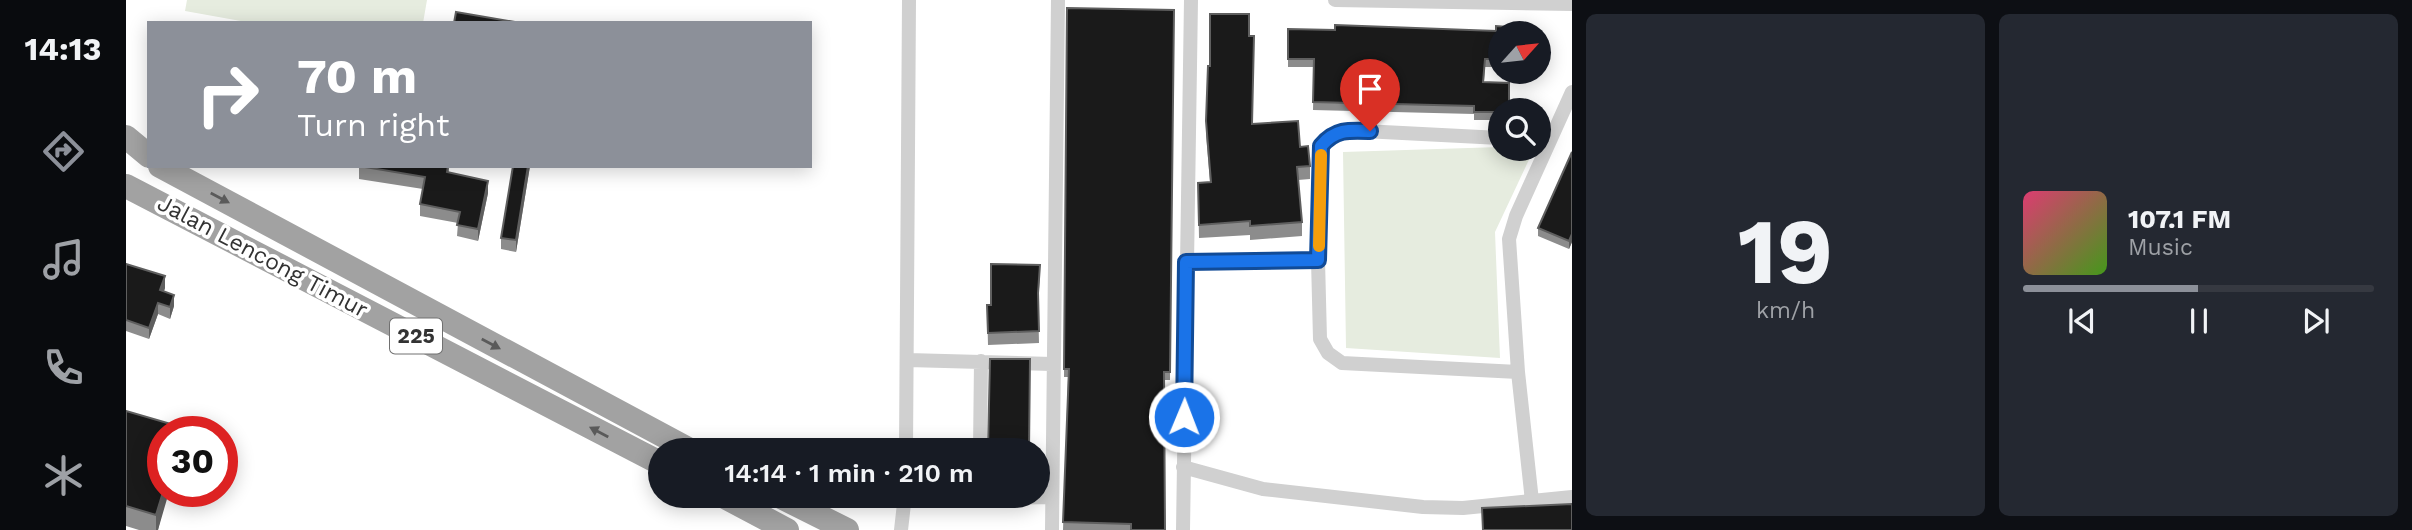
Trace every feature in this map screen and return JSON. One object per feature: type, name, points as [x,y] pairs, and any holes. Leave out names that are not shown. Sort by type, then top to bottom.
[{"type":"highway","points":[[126,136],[147,156]]},
{"type":"highway","name":"Jalan Lencong Timur","points":[[126,149],[147,157]]},
{"type":"highway","name":"Jalan Lencong Timur","points":[[165,168],[668,438]]},
{"type":"highway","name":"Jalan Lencong Timur","points":[[126,186],[648,457]]},
{"type":"highway","points":[[126,201],[172,209]]},
{"type":"highway","points":[[746,508],[787,530]]},
{"type":"highway","points":[[803,508],[848,530]]},
{"type":"street","points":[[906,438],[909,0]]},
{"type":"street","points":[[1052,530],[1058,0]]},
{"type":"street","points":[[1183,530],[1191,0]]},
{"type":"street","points":[[1335,0],[1572,4]]},
{"type":"street","points":[[1551,128],[1572,92]]},
{"type":"street","points":[[1488,137],[1344,130],[1330,135],[1321,146],[1318,260],[1320,339],[1328,353],[1342,363],[1518,372]]},
{"type":"street","points":[[1532,500],[1518,372],[1510,261],[1511,228],[1536,161]]},
{"type":"street","points":[[1186,262],[1318,260]]},
{"type":"street","points":[[908,359],[1052,364]]},
{"type":"street","points":[[981,362],[981,438]]},
{"type":"street","points":[[1183,467],[1263,489],[1423,507],[1463,508],[1572,497]]},
{"type":"street","points":[[901,530],[904,508]]},
{"type":"shaded area","points":[[187,0],[427,0],[423,21],[241,21],[185,11]]},
{"type":"shaded area","points":[[1488,147],[1488,161],[1528,161],[1495,232],[1500,358],[1346,348],[1343,152]]},
{"type":"building","points":[[1067,8],[1174,10],[1170,372],[1164,372],[1165,530],[1131,530],[1131,524],[1063,522],[1069,369],[1064,369]]},
{"type":"building","points":[[456,12],[509,21],[454,21]]},
{"type":"building","points":[[1210,14],[1249,14],[1249,36],[1254,36],[1252,124],[1298,121],[1300,147],[1308,146],[1310,166],[1297,167],[1302,222],[1250,226],[1250,221],[1199,225],[1198,183],[1211,182],[1206,121]]},
{"type":"building","points":[[1335,25],[1488,31],[1488,59],[1485,59],[1483,82],[1509,84],[1509,98],[1488,98],[1488,112],[1474,112],[1474,106],[1313,102],[1314,59],[1288,59],[1288,29],[1335,30]]},
{"type":"building","points":[[1572,152],[1572,234],[1569,241],[1538,228]]},
{"type":"building","points":[[371,168],[448,168],[447,172],[488,181],[478,229],[457,225],[460,212],[420,204],[425,177]]},
{"type":"building","points":[[513,168],[528,168],[516,240],[501,238]]},
{"type":"building","points":[[126,264],[165,276],[160,290],[174,295],[170,307],[158,303],[149,328],[126,320]]},
{"type":"building","points":[[991,264],[1040,265],[1039,331],[988,333],[987,305],[991,305]]},
{"type":"building","points":[[990,359],[1030,359],[1029,438],[988,438]]},
{"type":"building","points":[[126,411],[147,417],[147,507],[158,507],[156,515],[126,506]]},
{"type":"building","points":[[1572,504],[1572,530],[1483,530],[1482,508]]},
{"type":"slow traffic","points":[[1319,246],[1321,155]]},
{"type":"route","points":[[1184,417],[1186,262],[1318,260],[1321,146],[1330,135],[1344,130],[1370,131]]}]
